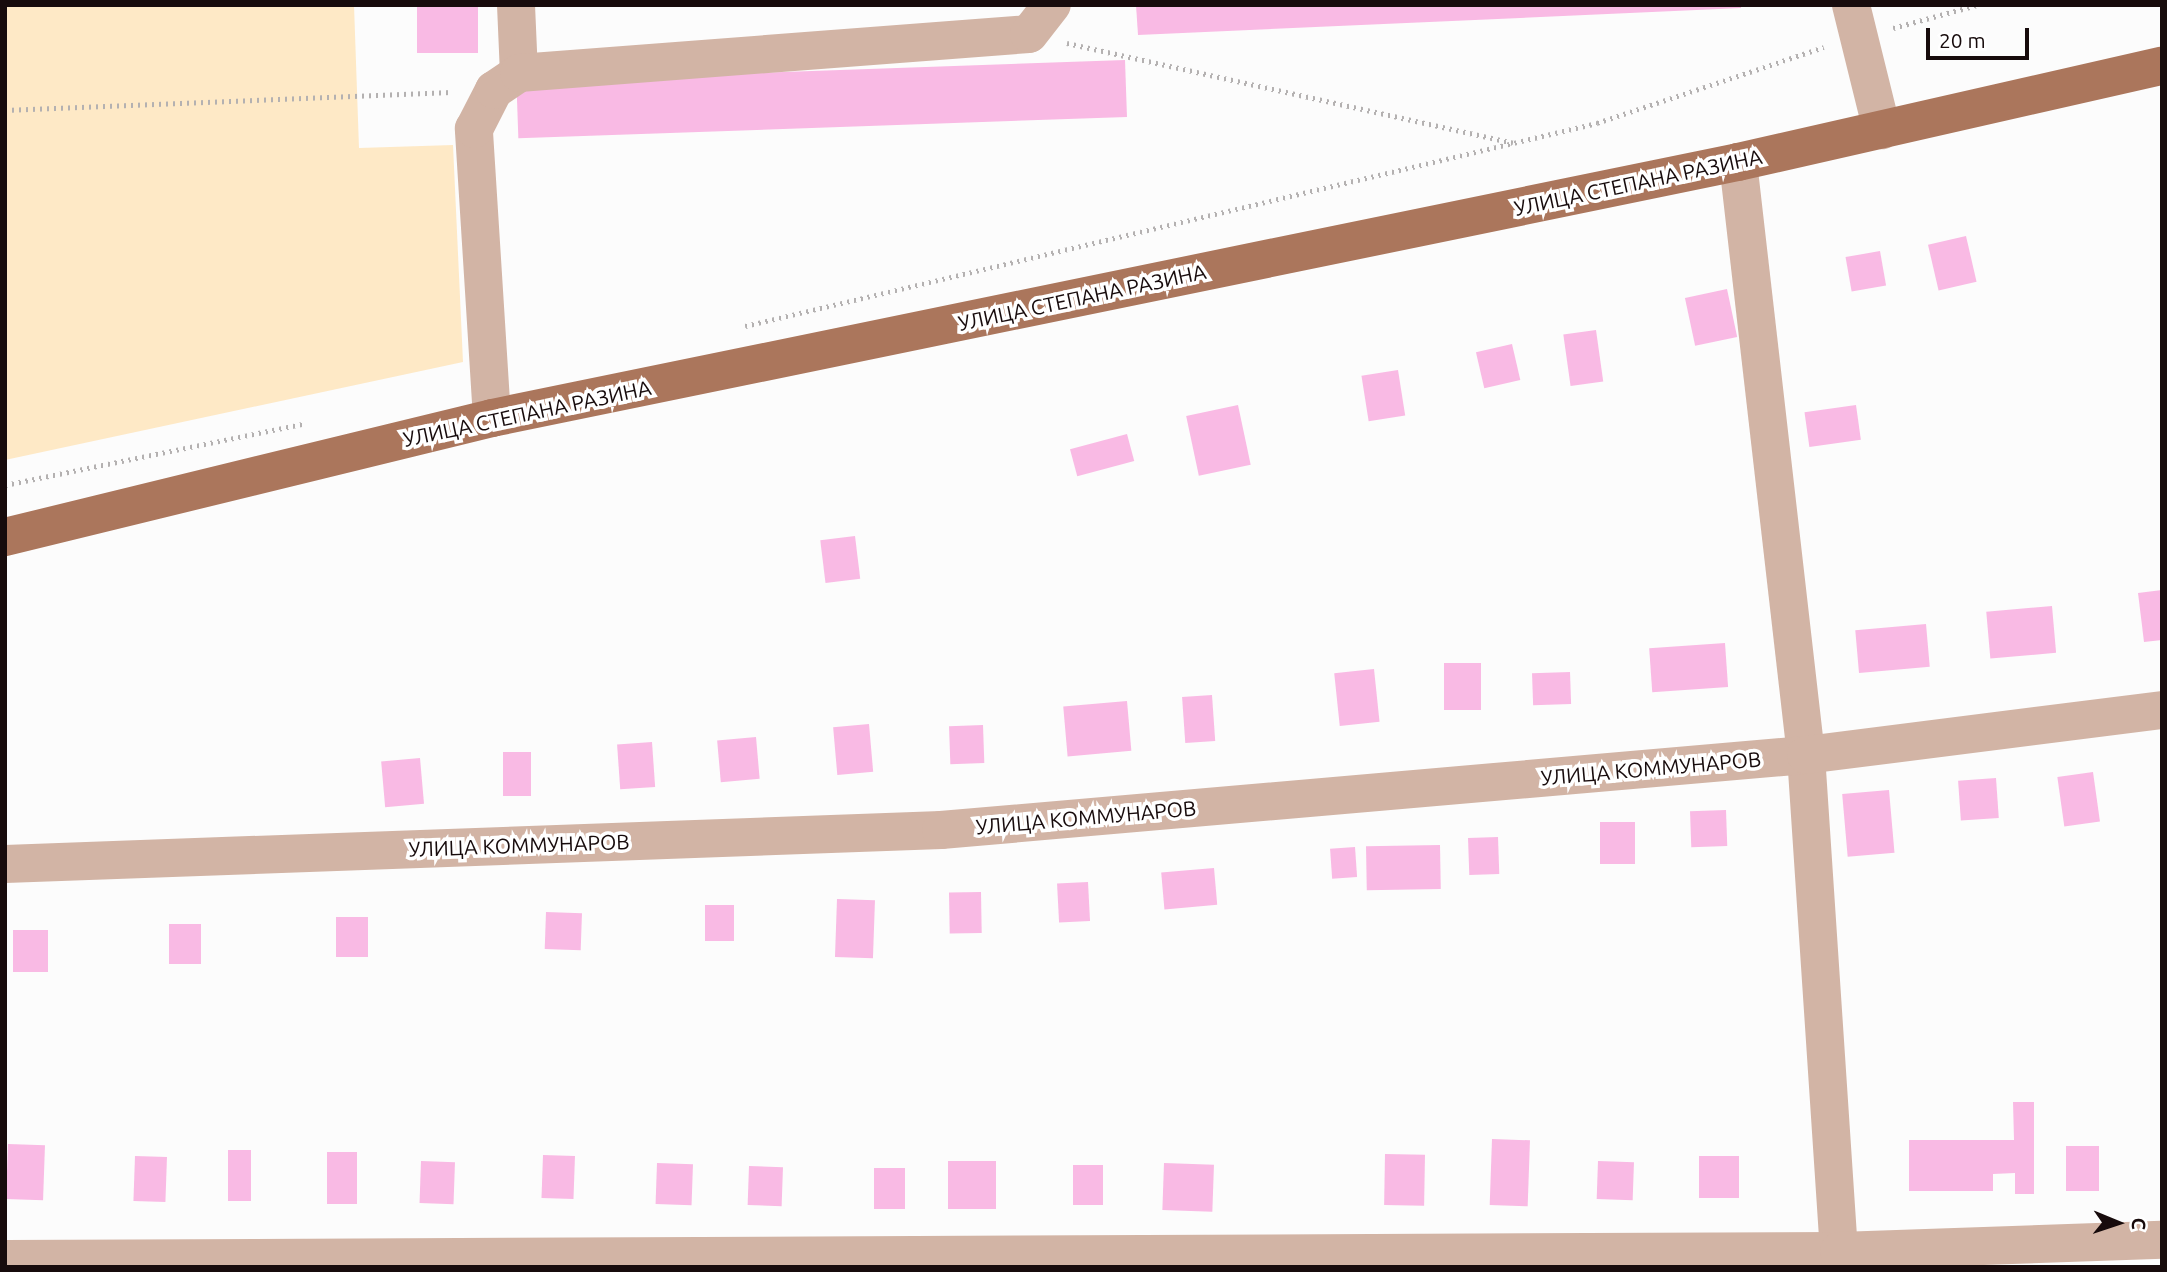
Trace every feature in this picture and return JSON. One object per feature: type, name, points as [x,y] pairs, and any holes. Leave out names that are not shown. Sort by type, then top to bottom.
[{"type":"main road","name":"УЛИЦА СТЕПАНА РАЗИНА","points":[[5,537],[492,418],[1738,162],[2162,66]]},
{"type":"street","points":[[492,418],[474,129],[507,81],[516,5]]},
{"type":"street","points":[[507,81],[1040,20]]},
{"type":"street","points":[[1855,21],[1882,130]]},
{"type":"street","points":[[1738,162],[1805,755],[1839,1251]]},
{"type":"street","name":"УЛИЦА КОММУНАРОВ","points":[[5,864],[941,830],[1805,755],[2162,710]]},
{"type":"street","points":[[5,1259],[1839,1251],[2162,1240]]},
{"type":"path","points":[[730,329],[1516,143],[1855,21],[1977,5]]},
{"type":"path","points":[[1040,20],[1516,143]]},
{"type":"path","points":[[5,110],[507,81]]},
{"type":"path","points":[[5,485],[320,420]]},
{"type":"shaded area","points":[[5,5],[354,5],[359,148],[453,145],[463,362],[5,460]]},
{"type":"building","points":[[417,5],[478,5],[478,53],[417,53]]},
{"type":"building","points":[[1136,5],[1741,5],[1741,8],[1138,35]]},
{"type":"building","points":[[1125,60],[1127,117],[518,138],[516,81]]},
{"type":"building","points":[[1966,236],[1977,282],[1939,291],[1928,245]]},
{"type":"building","points":[[1880,251],[1886,285],[1852,292],[1846,257]]},
{"type":"building","points":[[1727,289],[1737,337],[1695,346],[1685,298]]},
{"type":"building","points":[[1596,330],[1603,381],[1571,386],[1563,335]]},
{"type":"building","points":[[1512,344],[1520,380],[1484,388],[1476,352]]},
{"type":"building","points":[[1398,370],[1405,415],[1369,421],[1361,376]]},
{"type":"building","points":[[1238,405],[1251,465],[1199,476],[1186,416]]},
{"type":"building","points":[[1856,405],[1861,440],[1809,447],[1805,412]]},
{"type":"building","points":[[1127,434],[1134,461],[1077,476],[1070,449]]},
{"type":"building","points":[[855,536],[860,579],[826,583],[820,540]]},
{"type":"building","points":[[2162,590],[2162,640],[2144,642],[2138,593]]},
{"type":"building","points":[[2052,606],[2056,653],[1990,659],[1986,612]]},
{"type":"building","points":[[1926,624],[1930,667],[1859,673],[1855,630]]},
{"type":"building","points":[[1725,643],[1728,687],[1652,692],[1649,648]]},
{"type":"building","points":[[1444,663],[1481,663],[1481,710],[1444,710]]},
{"type":"building","points":[[1374,669],[1380,722],[1340,726],[1334,673]]},
{"type":"building","points":[[1570,672],[1571,704],[1533,705],[1532,673]]},
{"type":"building","points":[[1212,695],[1215,741],[1185,743],[1182,697]]},
{"type":"building","points":[[1127,701],[1131,751],[1068,756],[1063,707]]},
{"type":"building","points":[[869,724],[873,772],[837,775],[833,727]]},
{"type":"building","points":[[983,725],[984,763],[950,764],[949,726]]},
{"type":"building","points":[[756,737],[760,779],[721,782],[717,740]]},
{"type":"building","points":[[652,742],[655,787],[620,789],[617,744]]},
{"type":"building","points":[[503,752],[531,752],[531,796],[503,796]]},
{"type":"building","points":[[420,758],[424,804],[385,807],[381,761]]},
{"type":"building","points":[[2093,772],[2100,822],[2064,827],[2057,777]]},
{"type":"building","points":[[1996,778],[1999,818],[1961,821],[1958,781]]},
{"type":"building","points":[[1889,790],[1894,853],[1848,857],[1842,794]]},
{"type":"building","points":[[1726,810],[1727,846],[1691,847],[1690,811]]},
{"type":"building","points":[[1600,822],[1635,822],[1635,864],[1600,864]]},
{"type":"building","points":[[1498,837],[1499,874],[1469,875],[1468,838]]},
{"type":"building","points":[[1440,845],[1441,889],[1367,890],[1366,846]]},
{"type":"building","points":[[1355,847],[1357,877],[1332,879],[1330,849]]},
{"type":"building","points":[[1214,868],[1217,905],[1164,909],[1161,873]]},
{"type":"building","points":[[1088,882],[1090,921],[1059,923],[1057,884]]},
{"type":"building","points":[[981,892],[982,933],[950,934],[949,893]]},
{"type":"building","points":[[837,899],[875,900],[873,958],[835,957]]},
{"type":"building","points":[[705,905],[734,905],[734,941],[705,941]]},
{"type":"building","points":[[546,912],[582,913],[581,950],[545,949]]},
{"type":"building","points":[[336,917],[368,917],[368,957],[336,957]]},
{"type":"building","points":[[169,924],[201,924],[201,964],[169,964]]},
{"type":"building","points":[[13,930],[48,930],[48,972],[13,972]]},
{"type":"building","points":[[2013,1102],[2034,1102],[2034,1194],[2015,1194],[2015,1173],[1993,1174],[1993,1191],[1909,1191],[1909,1140],[2014,1140]]},
{"type":"building","points":[[1492,1139],[1530,1140],[1528,1206],[1490,1205]]},
{"type":"building","points":[[8,1144],[45,1145],[43,1200],[6,1199]]},
{"type":"building","points":[[2066,1146],[2099,1146],[2099,1191],[2066,1191]]},
{"type":"building","points":[[228,1150],[251,1150],[251,1201],[228,1201]]},
{"type":"building","points":[[327,1152],[357,1152],[357,1204],[327,1204]]},
{"type":"building","points":[[1385,1154],[1425,1155],[1424,1206],[1384,1205]]},
{"type":"building","points":[[543,1155],[575,1156],[573,1199],[541,1198]]},
{"type":"building","points":[[135,1156],[167,1157],[165,1202],[133,1201]]},
{"type":"building","points":[[1699,1156],[1739,1156],[1739,1198],[1699,1198]]},
{"type":"building","points":[[421,1161],[455,1162],[454,1204],[420,1203]]},
{"type":"building","points":[[948,1161],[996,1161],[996,1209],[948,1209]]},
{"type":"building","points":[[1598,1161],[1634,1162],[1633,1200],[1597,1199]]},
{"type":"building","points":[[657,1163],[693,1164],[692,1205],[656,1204]]},
{"type":"building","points":[[1164,1163],[1214,1165],[1212,1212],[1162,1210]]},
{"type":"building","points":[[1073,1165],[1103,1165],[1103,1205],[1073,1205]]},
{"type":"building","points":[[749,1166],[783,1167],[782,1206],[748,1205]]},
{"type":"building","points":[[874,1168],[905,1168],[905,1209],[874,1209]]}]
